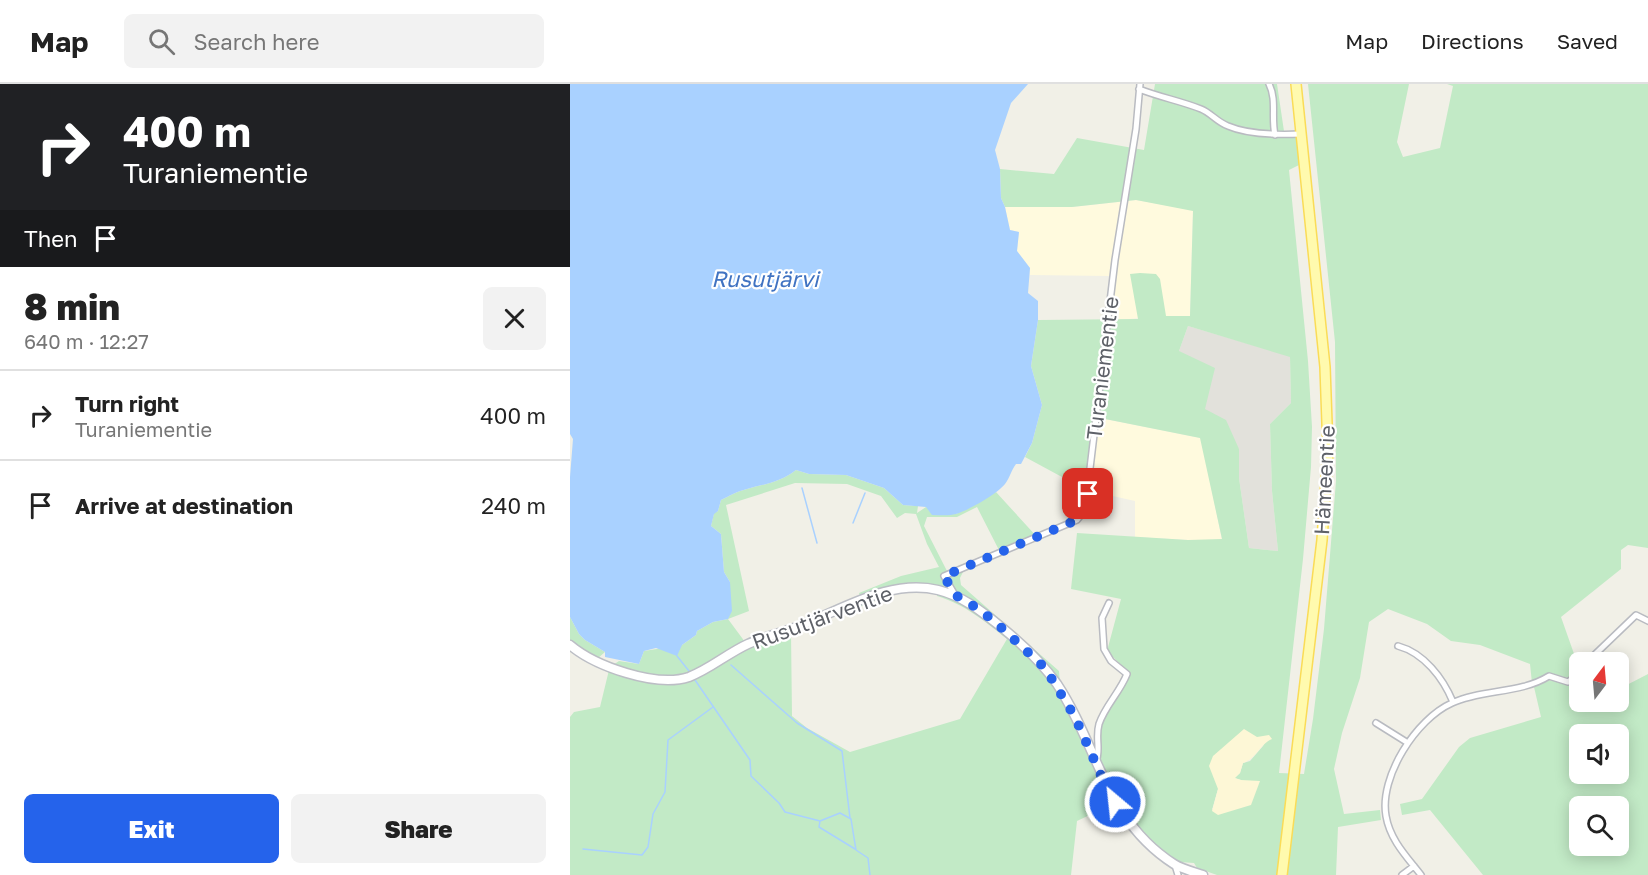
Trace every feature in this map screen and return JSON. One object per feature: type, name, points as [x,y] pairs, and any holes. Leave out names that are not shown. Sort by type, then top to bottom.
[{"type":"main road","name":"Hämeentie","points":[[1282,875],[1322,540],[1328,451],[1325,367],[1296,84]]},
{"type":"main road","name":"Rusutjärventie","points":[[570,645],[580,653],[614,669],[647,677],[673,680],[697,674],[750,643],[805,624],[884,592],[917,588],[955,595],[997,623],[1045,668],[1075,717],[1107,789],[1123,814],[1148,843],[1175,865],[1203,875]]},
{"type":"street","points":[[1269,84],[1274,94],[1275,135]]},
{"type":"street","points":[[1139,86],[1201,109],[1229,127],[1275,135],[1302,134]]},
{"type":"street","name":"Turaniementie","points":[[955,595],[944,576],[1077,520],[1084,510],[1118,242],[1136,129],[1139,86]]},
{"type":"street","points":[[1095,763],[1100,753],[1096,739],[1098,726],[1127,674],[1111,661],[1104,649],[1102,618],[1109,603]]},
{"type":"street","points":[[1597,652],[1636,615],[1648,621]]},
{"type":"street","points":[[1398,646],[1411,649],[1436,673],[1453,702]]},
{"type":"street","points":[[1421,875],[1398,846],[1391,831],[1386,809],[1390,779],[1396,762],[1408,743],[1430,717],[1453,702],[1532,685],[1549,676],[1569,681]]},
{"type":"street","points":[[1376,723],[1408,743]]},
{"type":"street","points":[[1175,865],[1178,875]]},
{"type":"street","points":[[1402,875],[1414,866]]},
{"type":"shaded area","points":[[1136,200],[1193,210],[1190,317],[1165,316],[1105,321],[1111,276],[1030,275],[1030,268],[1017,251],[1019,232],[1010,230],[1005,207],[1072,207]]},
{"type":"shaded area","points":[[1188,326],[1290,356],[1291,403],[1270,424],[1272,491],[1278,551],[1249,548],[1239,478],[1239,449],[1205,410],[1179,351]]},
{"type":"shaded area","points":[[1095,417],[1201,438],[1222,540],[1135,537],[1135,501],[1086,490]]},
{"type":"green space","points":[[1155,84],[1277,84],[1285,138],[1297,137],[1299,165],[1289,170],[1308,361],[1312,427],[1311,467],[1279,773],[1304,774],[1324,629],[1336,481],[1335,342],[1308,84],[1409,84],[1397,142],[1403,157],[1440,148],[1453,86],[1447,84],[1648,84],[1648,548],[1628,545],[1621,550],[1621,569],[1561,617],[1573,652],[1569,652],[1569,677],[1550,673],[1532,683],[1530,664],[1480,645],[1451,641],[1427,624],[1388,609],[1369,622],[1360,678],[1342,733],[1334,769],[1344,814],[1380,810],[1381,820],[1338,827],[1336,875],[1217,875],[1197,868],[1194,863],[1179,862],[1159,854],[1115,803],[1077,821],[1071,875],[570,875],[570,717],[574,712],[600,707],[609,670],[570,641],[570,617],[585,640],[605,652],[597,659],[613,665],[619,661],[639,664],[644,651],[682,645],[696,635],[697,631],[713,622],[728,619],[730,582],[724,572],[721,534],[711,526],[714,513],[718,511],[721,500],[740,491],[779,480],[796,470],[809,474],[846,475],[884,488],[903,505],[918,506],[917,513],[926,507],[956,514],[996,492],[1038,538],[1001,554],[977,507],[957,517],[927,517],[924,526],[947,571],[964,570],[960,578],[961,585],[1059,671],[1060,684],[1098,760],[1099,732],[1102,721],[1130,674],[1107,651],[1121,599],[1071,589],[1077,533],[1188,540],[1222,539],[1200,438],[1095,417],[1086,490],[1025,457],[1032,443],[1042,405],[1031,366],[1038,320],[1138,319],[1130,274],[1140,273],[1156,274],[1160,279],[1166,316],[1190,316],[1193,211],[1136,200],[1072,207],[1005,207],[1001,198],[1000,169],[1054,174],[1077,138],[1144,150]],"holes":[[[1188,326],[1290,357],[1291,403],[1270,424],[1272,491],[1278,551],[1249,548],[1239,478],[1239,449],[1226,420],[1205,409],[1215,368],[1179,351]],[[795,483],[847,484],[881,496],[897,518],[905,513],[916,514],[927,544],[939,567],[901,576],[859,593],[860,597],[745,642],[728,619],[749,611],[726,505]],[[921,590],[937,593],[937,596],[957,604],[1007,639],[960,719],[850,752],[807,728],[792,716],[791,633],[892,594]],[[1269,735],[1250,761],[1243,763],[1240,773],[1234,778],[1241,780],[1212,810],[1218,789]]]},
{"type":"green space","points":[[1648,674],[1648,875],[1483,875],[1430,810],[1402,815],[1400,804],[1422,799],[1459,747],[1470,738],[1541,717],[1534,687],[1550,680],[1568,685],[1569,712],[1629,712],[1629,684]]},
{"type":"sand","points":[[1244,729],[1257,737],[1269,735],[1272,739],[1243,763],[1240,773],[1235,778],[1260,781],[1251,805],[1218,815],[1212,811],[1218,789],[1209,766],[1213,756]]},
{"type":"water","name":"Rusutjärvi","points":[[570,84],[1028,84],[1011,103],[995,150],[1000,169],[1001,198],[1010,230],[1019,232],[1017,251],[1030,268],[1028,293],[1038,301],[1038,320],[1031,366],[1042,405],[1032,443],[1021,464],[1016,464],[1005,484],[989,497],[962,512],[932,515],[926,507],[903,505],[884,488],[846,475],[809,474],[796,470],[779,480],[740,491],[721,500],[718,511],[714,514],[711,526],[721,534],[724,572],[730,582],[732,611],[728,619],[713,622],[697,631],[696,635],[682,645],[677,656],[656,648],[644,651],[639,664],[605,657],[605,652],[585,640],[570,617],[570,477],[573,439],[570,434]]},
{"type":"waterway","points":[[802,488],[817,543]]},
{"type":"waterway","points":[[853,523],[865,493]]},
{"type":"waterway","points":[[677,656],[689,671]]},
{"type":"waterway","points":[[731,665],[797,723],[842,751],[850,818]]},
{"type":"waterway","points":[[695,680],[750,760],[751,776],[779,803],[785,812],[820,821],[840,813],[851,819],[856,850],[868,858],[870,875]]},
{"type":"waterway","points":[[583,849],[642,855],[648,847],[653,814],[665,792],[668,740],[713,707]]},
{"type":"waterway","points":[[820,821],[819,827],[855,849]]},
{"type":"route","points":[[1088,494],[1082,515],[1077,520],[944,576],[955,595],[993,620],[1045,668],[1075,717],[1115,802]]}]
